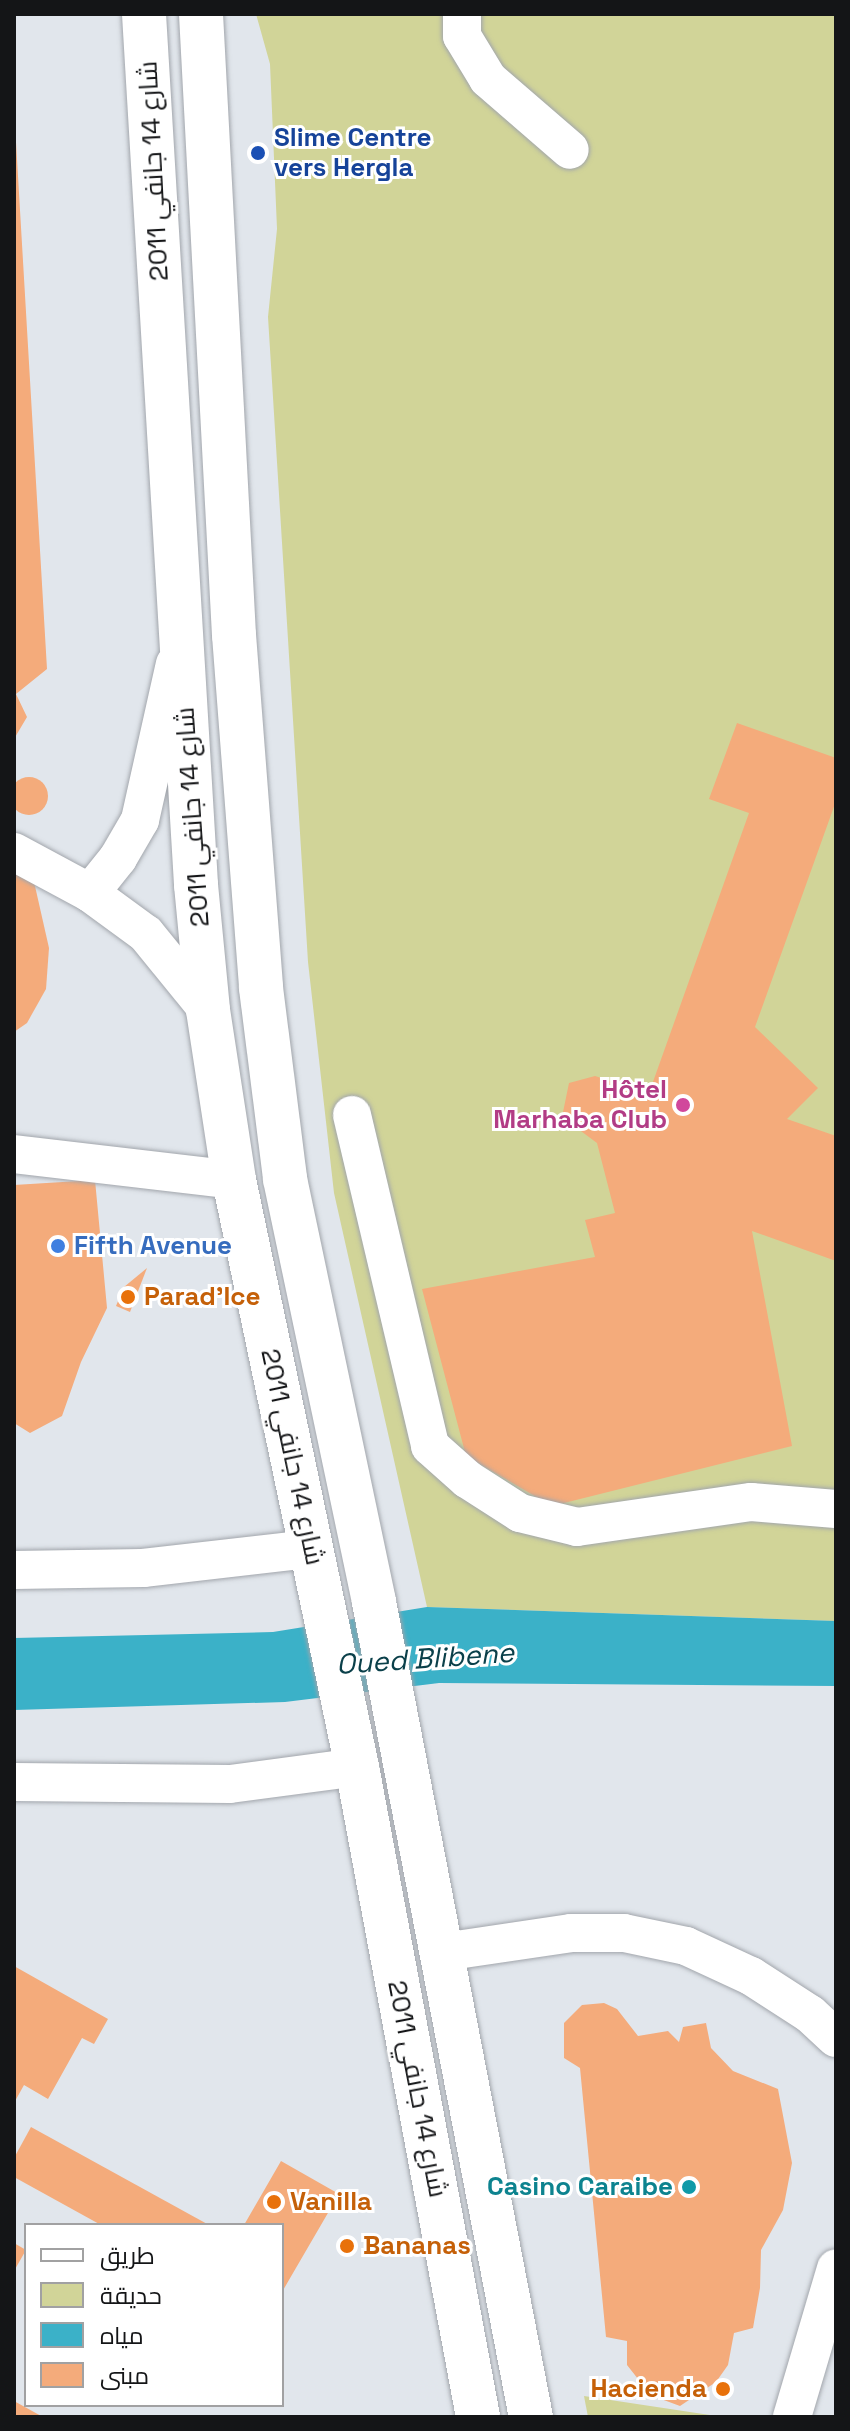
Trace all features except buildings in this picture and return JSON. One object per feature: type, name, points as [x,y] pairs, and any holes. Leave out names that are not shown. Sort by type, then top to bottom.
[{"type":"main road","name":"شارع 14 جانفي 2011","points":[[144,14],[196,885],[208,1010],[234,1180],[357,1767],[478,2417]]},
{"type":"main road","name":"شارع 14 جانفي 2011","points":[[201,14],[234,635],[261,988],[285,1179],[374,1602],[531,2417]]},
{"type":"street","points":[[462,14],[462,36],[488,79],[570,150]]},
{"type":"street","points":[[90,893],[118,858],[140,820],[182,636]]},
{"type":"street","points":[[14,852],[90,893],[146,934],[208,1010]]},
{"type":"street","points":[[352,1115],[430,1446],[467,1479],[520,1513],[577,1527],[751,1502],[836,1509]]},
{"type":"street","points":[[14,1154],[234,1180]]},
{"type":"street","points":[[14,1570],[143,1568],[310,1549]]},
{"type":"street","points":[[14,1782],[230,1784],[357,1767]]},
{"type":"street","points":[[443,1952],[571,1933],[624,1933],[686,1946],[751,1976],[810,2014],[836,2038]]},
{"type":"street","points":[[792,2417],[836,2268]]},
{"type":"green space","points":[[256,14],[836,14],[836,1621],[427,1607],[334,1193],[308,962],[268,317],[277,229],[270,64]]},
{"type":"green space","points":[[584,2396],[723,2417],[588,2417]]},
{"type":"water","name":"Oued Blibene","points":[[427,1607],[836,1621],[836,1686],[439,1683],[285,1702],[14,1710],[14,1638],[273,1632]]},
{"type":"place","name":"Slime Centre vers Hergla","points":[[258,153]]},
{"type":"place","name":"Hôtel Marhaba Club","points":[[683,1105]]},
{"type":"place","name":"Fifth Avenue","points":[[58,1246]]},
{"type":"place","name":"Parad'Ice","points":[[128,1297]]},
{"type":"place","name":"Casino Caraibe","points":[[689,2187]]},
{"type":"place","name":"Vanilla","points":[[274,2202]]},
{"type":"place","name":"Bananas","points":[[347,2246]]},
{"type":"place","name":"Hacienda","points":[[723,2389]]}]
